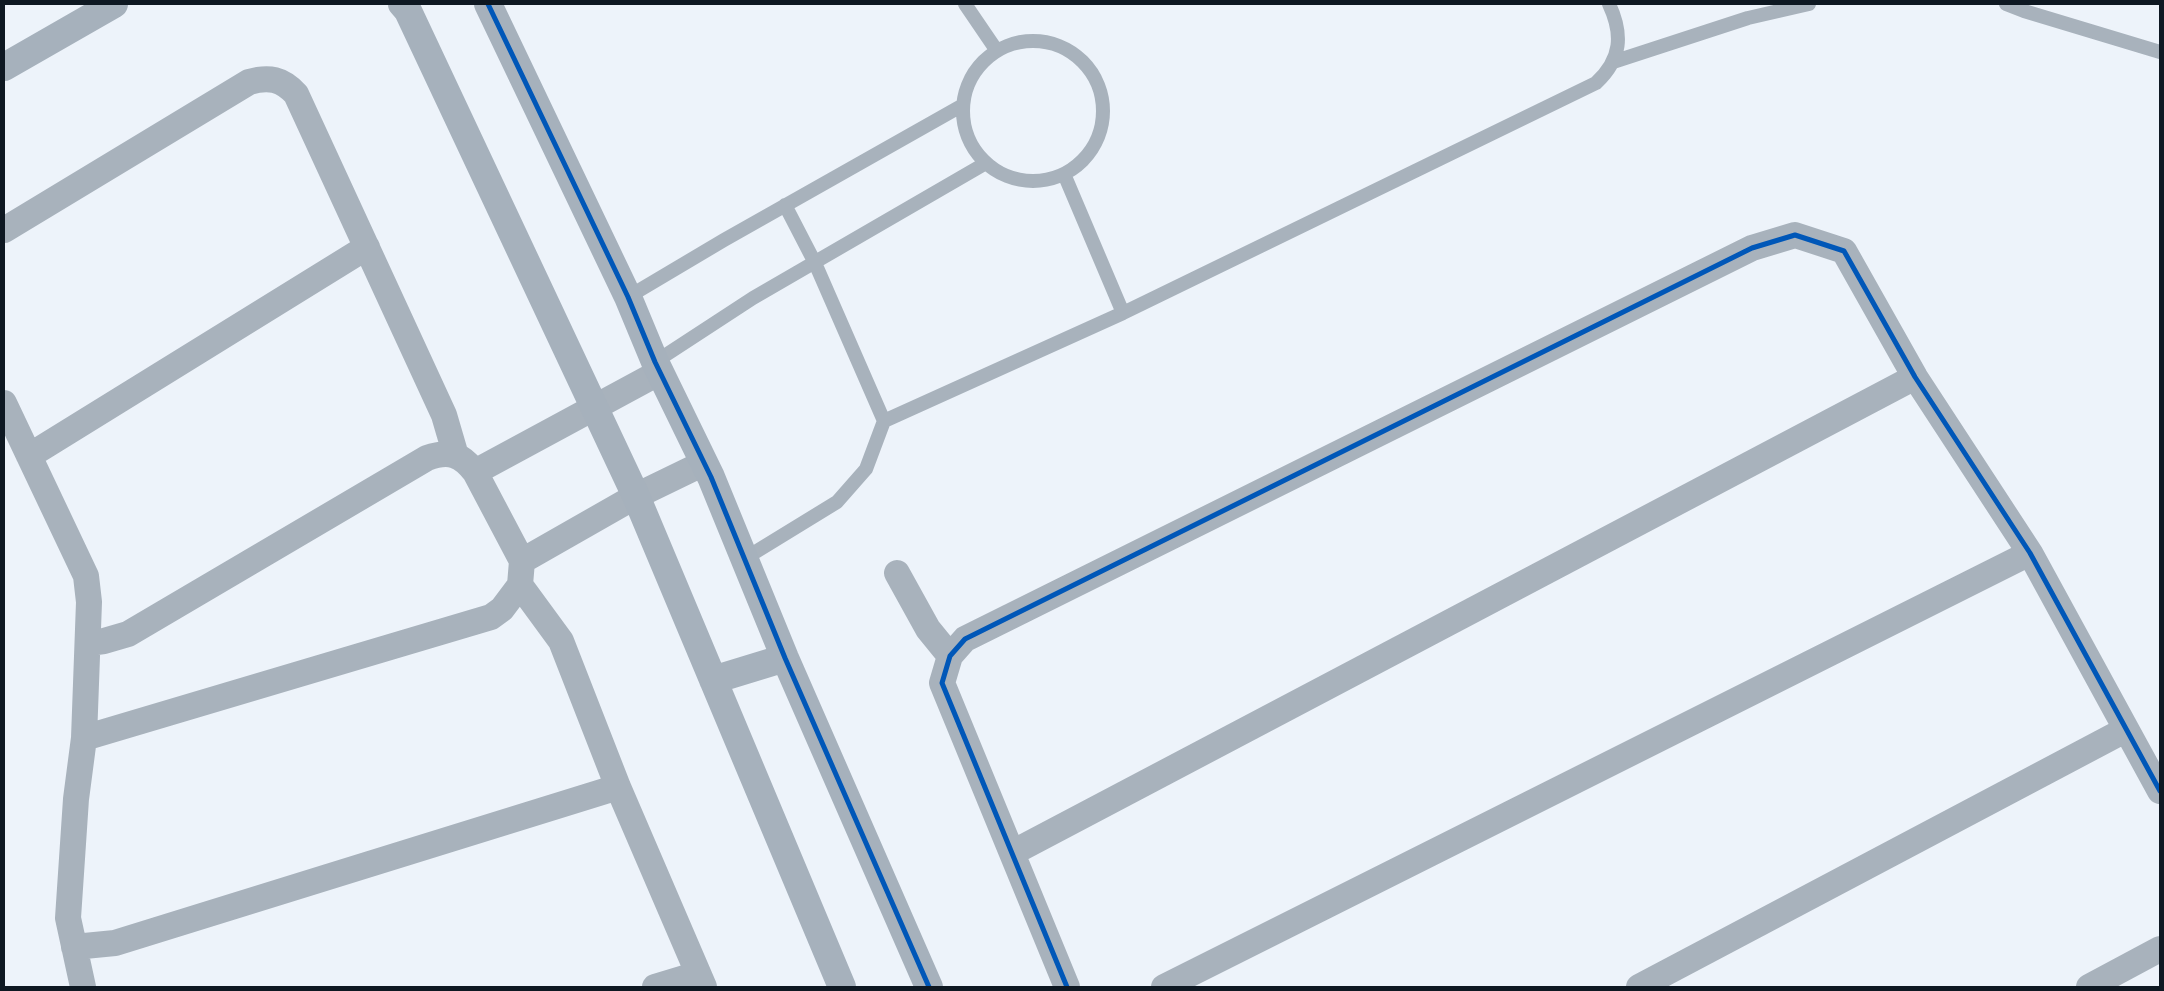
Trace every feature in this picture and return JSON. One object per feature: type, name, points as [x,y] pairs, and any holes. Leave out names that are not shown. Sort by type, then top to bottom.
[{"type":"street","points":[[4,67],[114,4]]},
{"type":"street","points":[[402,4],[408,11],[636,496],[842,987]]},
{"type":"street","points":[[488,4],[628,297],[657,367],[704,463],[785,658],[929,987]]},
{"type":"street","points":[[4,230],[249,82],[261,78],[274,78],[287,84],[296,94],[444,414],[465,464],[521,573],[561,640],[618,787],[701,980],[655,987]]},
{"type":"street","points":[[1067,987],[942,682],[950,656],[965,639],[1752,248],[1795,235],[1844,251],[1915,377],[2030,553],[2160,791]]},
{"type":"street","points":[[29,456],[366,247]]},
{"type":"street","points":[[465,464],[595,407],[657,367]]},
{"type":"street","points":[[1012,853],[1915,377]]},
{"type":"street","points":[[4,403],[86,576],[89,602],[84,738],[70,859],[68,918],[83,987]]},
{"type":"street","points":[[88,643],[104,641],[128,634],[427,458],[446,454],[465,464]]},
{"type":"street","points":[[84,738],[491,617],[502,609],[521,573],[636,496],[704,463]]},
{"type":"street","points":[[1164,987],[2030,553]]},
{"type":"street","points":[[897,573],[928,629],[950,656]]},
{"type":"street","points":[[713,680],[785,658]]},
{"type":"street","points":[[1638,987],[2125,730]]},
{"type":"street","points":[[74,947],[115,942],[618,787]]},
{"type":"street","points":[[2089,987],[2160,949]]},
{"type":"lane","points":[[965,4],[997,51]]},
{"type":"lane","points":[[884,421],[1123,313],[1596,83],[1606,74],[1617,50],[1618,35],[1616,21],[1609,4]]},
{"type":"lane","points":[[1613,62],[1748,18],[1809,4]]},
{"type":"lane","points":[[2006,4],[2160,52]]},
{"type":"lane","points":[[1018,42],[1048,42],[1062,46],[1082,59],[1095,77],[1103,98],[1103,121],[1099,135],[1096,143],[1083,161],[1064,174],[1044,180],[1023,180],[1003,175],[986,163],[972,146],[964,126],[963,105],[969,84],[980,65],[997,51],[1018,42]]},
{"type":"lane","points":[[628,297],[963,105]]},
{"type":"lane","points":[[657,367],[753,298],[986,163]]},
{"type":"lane","points":[[1064,174],[1123,313]]},
{"type":"lane","points":[[744,559],[837,502],[866,469],[884,421],[815,263],[786,205]]},
{"type":"cycle path","points":[[488,4],[628,297],[655,362],[711,477],[785,658],[929,987]]},
{"type":"cycle path","points":[[1067,987],[942,683],[950,656],[965,639],[1752,248],[1795,235],[1844,251],[1915,377],[2030,553],[2160,791]]}]
